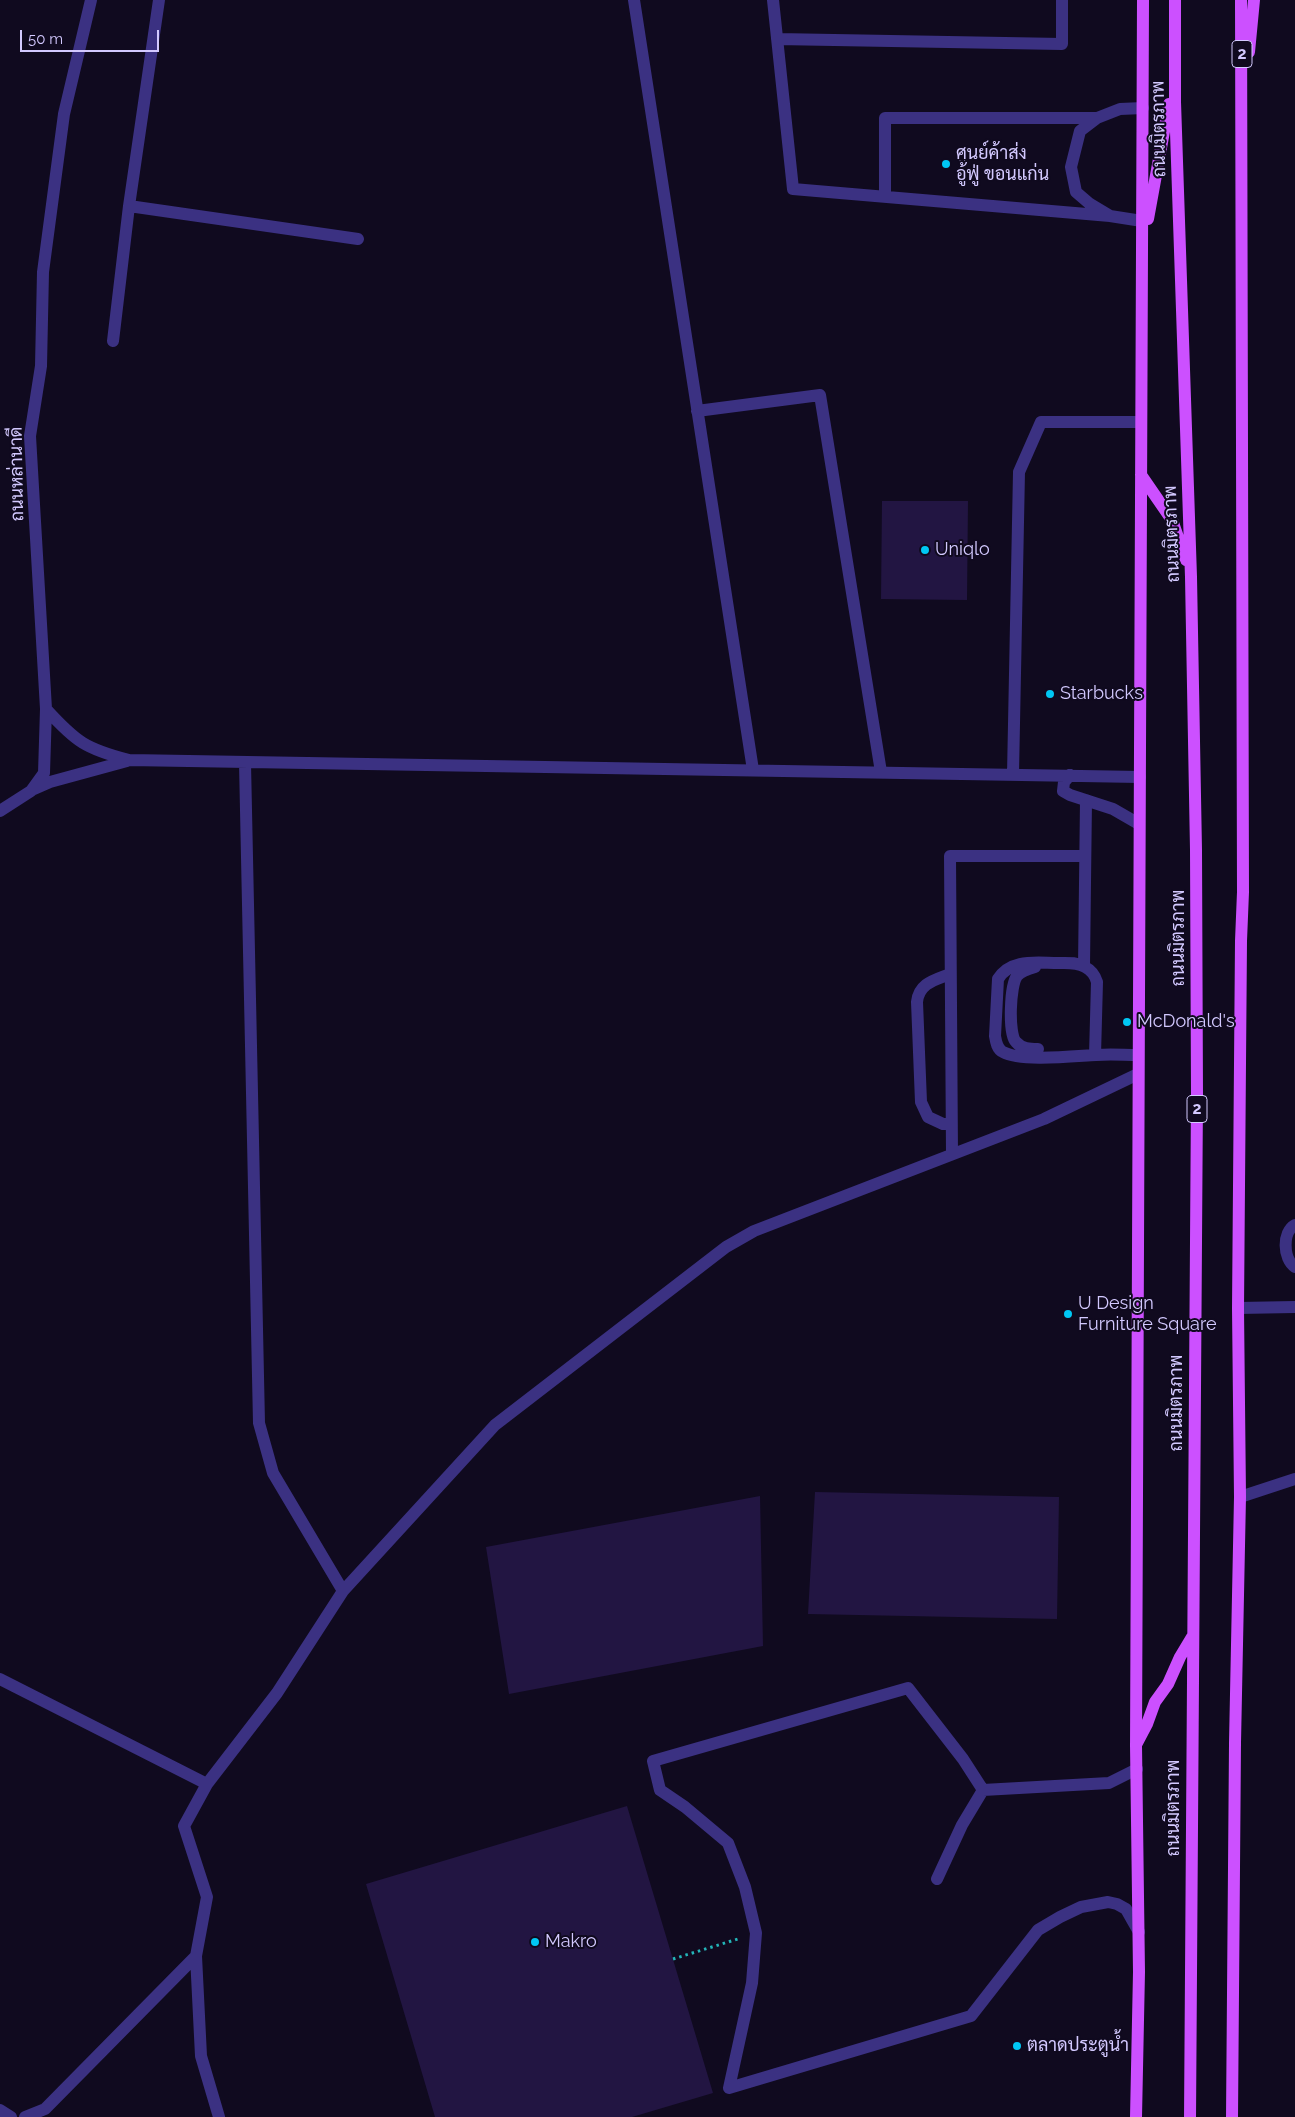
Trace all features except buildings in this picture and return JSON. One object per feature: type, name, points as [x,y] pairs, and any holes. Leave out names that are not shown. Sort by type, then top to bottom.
[{"type":"main road","name":"ถนนมิตรภาพ","points":[[1136,2117],[1139,1932],[1136,1745],[1144,0]]},
{"type":"main road","name":"ถนนมิตรภาพ","points":[[1175,0],[1175,74],[1191,577],[1197,1085],[1190,2117]]},
{"type":"main road","name":"2","points":[[1232,2117],[1235,1743],[1240,1497],[1238,1308],[1243,892],[1243,108],[1241,0]]},
{"type":"main road","name":"2","points":[[1243,108],[1254,0]]},
{"type":"main road","points":[[1142,251],[1175,74]]},
{"type":"main road","points":[[1141,475],[1172,520],[1191,577]]},
{"type":"main road","points":[[1136,1745],[1148,1724],[1155,1702],[1168,1684],[1180,1657],[1193,1636]]},
{"type":"street","name":"ถนนหล่านาดี","points":[[0,811],[31,791],[44,773],[46,709],[30,436],[41,366],[43,272],[64,114],[91,0]]},
{"type":"street","points":[[113,341],[129,206],[159,0]]},
{"type":"street","points":[[634,0],[752,770]]},
{"type":"street","points":[[773,0],[794,189],[1110,216],[1142,221]]},
{"type":"street","points":[[777,38],[1062,44],[1062,0]]},
{"type":"street","points":[[1110,216],[1090,204],[1076,192],[1071,168],[1080,131],[1097,118],[1120,109],[1143,108]]},
{"type":"street","points":[[885,196],[885,118],[1097,118]]},
{"type":"street","points":[[129,206],[358,239]]},
{"type":"street","points":[[697,411],[820,395],[881,772]]},
{"type":"street","points":[[1014,774],[1019,472],[1041,422],[1141,422]]},
{"type":"street","points":[[46,709],[78,741],[100,753],[129,760],[1140,777]]},
{"type":"street","points":[[31,791],[50,782],[129,760]]},
{"type":"street","points":[[245,762],[260,1424],[273,1473],[343,1591]]},
{"type":"street","points":[[1070,775],[1064,782],[1063,791],[1113,809],[1140,824]]},
{"type":"street","points":[[1084,966],[1086,800]]},
{"type":"street","points":[[952,1154],[950,856],[1085,856]]},
{"type":"street","points":[[1095,1055],[1096,982],[1091,971],[1077,964],[1026,962],[1002,973],[998,979],[996,1045],[1002,1052],[1014,1056],[1078,1057],[1138,1055]]},
{"type":"street","points":[[1046,963],[1023,971],[1013,984],[1012,1036],[1015,1042],[1026,1048],[1078,1049],[1095,1055]]},
{"type":"street","points":[[950,974],[922,987],[917,1002],[922,1102],[928,1118],[943,1124],[951,1124]]},
{"type":"street","points":[[219,2117],[200,2056],[196,1956],[207,1897],[184,1826],[207,1784],[278,1694],[343,1591],[496,1426],[726,1247],[754,1231],[1044,1119],[1138,1074]]},
{"type":"street","points":[[1295,1225],[1287,1233],[1286,1256],[1289,1262],[1295,1266]]},
{"type":"street","points":[[1238,1308],[1295,1307]]},
{"type":"street","points":[[1240,1497],[1295,1479]]},
{"type":"street","points":[[0,1679],[207,1784]]},
{"type":"street","points":[[983,1790],[963,1759],[908,1688],[653,1761],[660,1790],[685,1807],[728,1843],[745,1887],[756,1933],[752,1984],[729,2088],[971,2016],[1038,1930],[1081,1907],[1108,1902],[1126,1910],[1139,1932]]},
{"type":"street","points":[[983,1790],[1109,1783],[1137,1769]]},
{"type":"street","points":[[937,1879],[962,1825],[983,1790]]},
{"type":"street","points":[[25,2117],[45,2109],[196,1956]]},
{"type":"street","points":[[0,2110],[11,2117]]},
{"type":"path","points":[[673,1959],[756,1933]]},
{"type":"place","name":"ศูนย์ค้าส่ง อู้ฟู่ ขอนแก่น","points":[[946,164]]},
{"type":"place","name":"Uniqlo","points":[[925,550]]},
{"type":"place","name":"Starbucks","points":[[1050,694]]},
{"type":"place","name":"McDonald's","points":[[1127,1022]]},
{"type":"place","name":"U Design Furniture Square","points":[[1068,1314]]},
{"type":"place","name":"Makro","points":[[535,1942]]},
{"type":"place","name":"ตลาดประตูน้ำ","points":[[1017,2046]]}]
